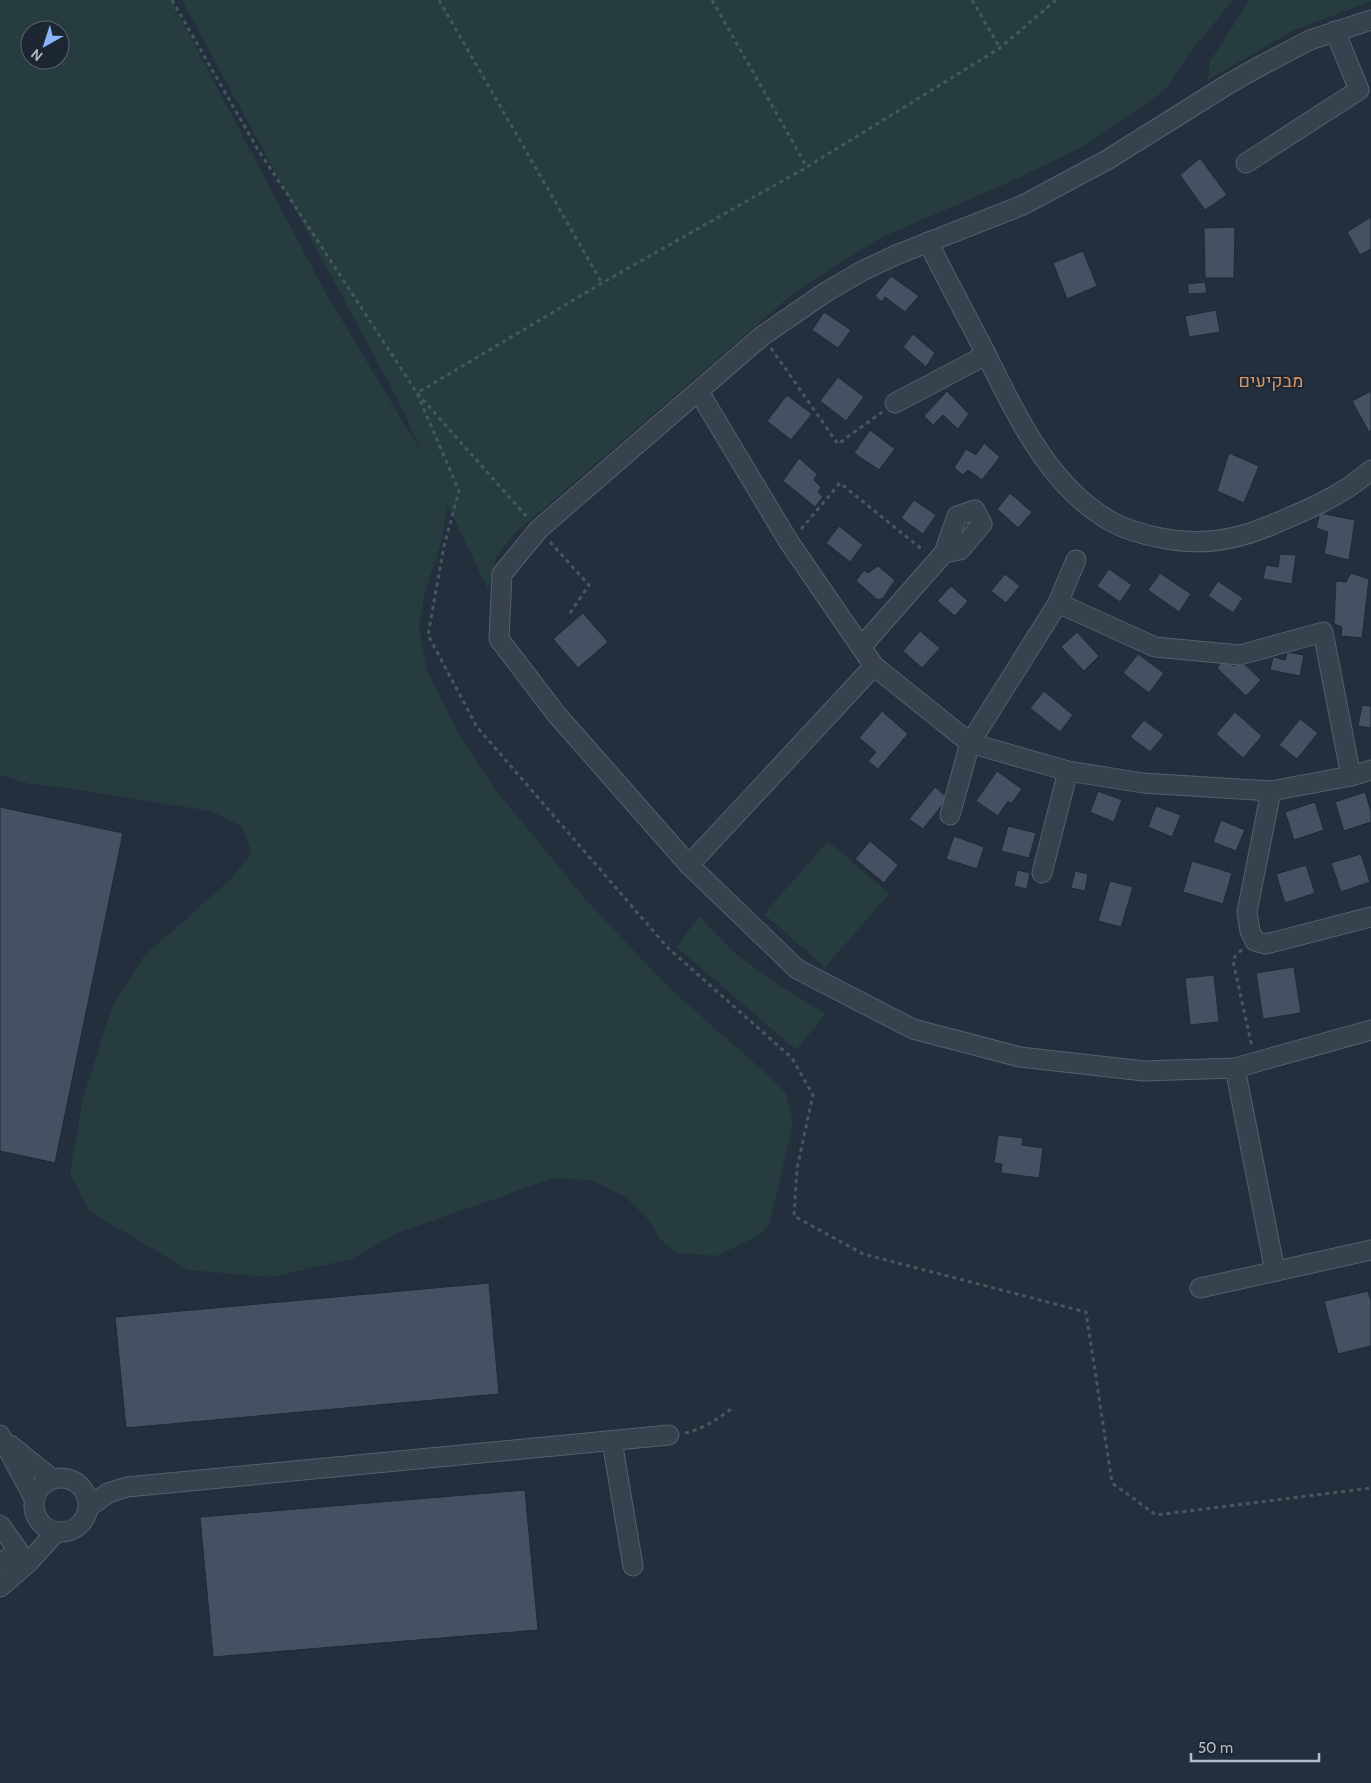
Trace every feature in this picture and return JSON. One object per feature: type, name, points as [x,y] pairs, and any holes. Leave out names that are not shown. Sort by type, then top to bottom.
[{"type":"street","points":[[1371,20],[1310,40],[1230,83],[1107,160],[1023,205],[896,254],[862,271],[826,292],[762,336],[539,530],[502,574],[499,639],[557,715],[689,865],[796,969],[913,1029],[1020,1057],[1144,1071],[1235,1068],[1371,1030]]},
{"type":"street","points":[[1246,163],[1359,90],[1335,32]]},
{"type":"street","points":[[928,242],[1032,439],[1050,466],[1067,486],[1089,507],[1115,523],[1143,534],[1177,542],[1217,542],[1252,533],[1302,512],[1342,492],[1371,470]]},
{"type":"street","points":[[895,403],[986,355]]},
{"type":"street","points":[[698,392],[789,542],[874,666],[970,743],[1068,771],[1143,783],[1271,792],[1352,776],[1371,770]]},
{"type":"street","points":[[862,646],[940,557]]},
{"type":"street","points":[[950,815],[970,743],[1058,603],[1076,560]]},
{"type":"street","points":[[1058,603],[1155,646],[1240,655],[1323,632],[1352,776]]},
{"type":"street","points":[[689,865],[874,666]]},
{"type":"street","points":[[1042,873],[1068,771]]},
{"type":"street","points":[[1271,792],[1247,912],[1250,931],[1255,941],[1266,944],[1371,917]]},
{"type":"street","points":[[1235,1068],[1275,1271]]},
{"type":"street","points":[[1200,1288],[1371,1250]]},
{"type":"street","points":[[86,1498],[127,1487],[669,1435]]},
{"type":"street","points":[[1,1437],[52,1479]]},
{"type":"street","points":[[1,1437],[35,1507],[41,1524],[56,1532],[66,1532],[74,1529],[81,1524],[86,1516],[86,1498],[70,1479],[52,1479],[44,1483],[38,1490],[35,1507],[23,1556]]},
{"type":"street","points":[[612,1441],[633,1566]]},
{"type":"street","points":[[0,1525],[23,1556]]},
{"type":"street","points":[[0,1586],[23,1556],[56,1532]]},
{"type":"street","points":[[0,1564],[23,1556]]},
{"type":"path","points":[[172,0],[257,148],[417,393],[589,585],[568,616]]},
{"type":"path","points":[[439,0],[602,283]]},
{"type":"path","points":[[712,0],[807,167]]},
{"type":"path","points":[[972,0],[1000,48]]},
{"type":"path","points":[[417,393],[602,283],[807,167],[1000,48],[1056,0]]},
{"type":"path","points":[[762,336],[838,444],[895,403]]},
{"type":"path","points":[[417,393],[459,491],[444,546],[428,635],[477,727],[668,948],[792,1058],[813,1095],[797,1168],[794,1216],[863,1254],[1086,1312],[1112,1483],[1156,1515],[1371,1488]]},
{"type":"path","points":[[789,542],[840,483],[940,557]]},
{"type":"path","points":[[1255,941],[1236,954],[1233,961],[1255,1063]]},
{"type":"path","points":[[669,1435],[690,1432],[731,1409]]},
{"type":"green space","points":[[0,0],[171,0],[325,292],[423,455],[397,398],[182,0],[1233,0],[1188,55],[1164,91],[1084,146],[1012,181],[880,238],[795,292],[514,534],[496,556],[488,589],[445,500],[447,507],[442,540],[425,591],[419,626],[427,671],[458,733],[494,788],[586,900],[666,985],[761,1069],[786,1094],[793,1123],[770,1222],[760,1235],[716,1256],[678,1253],[661,1240],[647,1218],[626,1197],[590,1180],[554,1178],[397,1233],[352,1259],[271,1277],[188,1270],[89,1211],[70,1173],[83,1098],[112,1007],[144,956],[231,879],[252,853],[241,826],[210,811],[69,788],[30,784],[0,775]]},
{"type":"green space","points":[[1250,0],[1371,1],[1292,31],[1208,80],[1210,61]]},
{"type":"green space","points":[[828,841],[889,894],[825,967],[764,914]]},
{"type":"green space","points":[[699,916],[736,954],[775,983],[826,1014],[796,1050],[677,947]]},
{"type":"building","points":[[1200,158],[1227,195],[1205,210],[1180,175]]},
{"type":"building","points":[[1371,217],[1371,249],[1360,255],[1347,232]]},
{"type":"building","points":[[1235,227],[1234,278],[1205,278],[1204,228]]},
{"type":"building","points":[[1083,251],[1097,286],[1067,299],[1053,263]]},
{"type":"building","points":[[891,276],[919,296],[905,312],[885,297],[882,302],[875,296]]},
{"type":"building","points":[[1205,282],[1207,293],[1188,294],[1188,284]]},
{"type":"building","points":[[1216,310],[1220,332],[1189,337],[1185,316]]},
{"type":"building","points":[[824,312],[851,330],[838,348],[812,330]]},
{"type":"building","points":[[913,334],[935,353],[926,367],[903,347]]},
{"type":"building","points":[[838,377],[864,397],[846,421],[820,401]]},
{"type":"building","points":[[947,391],[969,414],[958,429],[943,415],[933,425],[924,416]]},
{"type":"building","points":[[1371,391],[1371,431],[1369,432],[1352,401]]},
{"type":"building","points":[[787,395],[812,414],[791,440],[767,421]]},
{"type":"building","points":[[870,430],[895,449],[879,470],[854,453]]},
{"type":"building","points":[[984,443],[1000,457],[982,480],[968,470],[963,475],[954,468],[966,449],[976,455]]},
{"type":"building","points":[[1229,453],[1259,466],[1244,503],[1217,491]]},
{"type":"building","points":[[799,458],[817,474],[814,480],[821,487],[818,492],[823,497],[815,507],[783,481]]},
{"type":"building","points":[[1010,493],[1032,512],[1018,528],[997,509]]},
{"type":"building","points":[[914,500],[936,515],[923,534],[901,518]]},
{"type":"building","points":[[1320,513],[1355,520],[1349,560],[1324,554],[1328,532],[1316,528]]},
{"type":"building","points":[[839,526],[863,545],[850,562],[826,543]]},
{"type":"building","points":[[1280,554],[1296,555],[1292,584],[1263,579],[1266,565],[1278,567]]},
{"type":"building","points":[[878,566],[895,580],[883,598],[878,600],[856,581],[864,570],[868,573]]},
{"type":"building","points":[[1109,569],[1132,585],[1120,602],[1097,586]]},
{"type":"building","points":[[1160,573],[1191,594],[1179,612],[1148,590]]},
{"type":"building","points":[[1351,573],[1369,579],[1362,638],[1341,636],[1342,627],[1334,624],[1336,581],[1346,582]]},
{"type":"building","points":[[1005,574],[1020,586],[1006,603],[991,591]]},
{"type":"building","points":[[1218,581],[1243,598],[1233,613],[1208,596]]},
{"type":"building","points":[[951,586],[968,601],[955,616],[937,601]]},
{"type":"building","points":[[583,613],[608,642],[578,668],[553,639]]},
{"type":"building","points":[[920,631],[940,648],[922,668],[903,651]]},
{"type":"building","points":[[1077,632],[1099,656],[1084,671],[1061,647]]},
{"type":"building","points":[[1287,652],[1304,655],[1300,676],[1270,670],[1273,657],[1285,660]]},
{"type":"building","points":[[1138,654],[1164,673],[1149,693],[1123,673]]},
{"type":"building","points":[[1224,659],[1234,666],[1240,660],[1261,680],[1246,696],[1217,668]]},
{"type":"building","points":[[1044,691],[1073,715],[1060,732],[1030,708]]},
{"type":"building","points":[[1362,705],[1371,706],[1371,728],[1358,726]]},
{"type":"building","points":[[882,711],[908,734],[878,769],[868,761],[876,752],[859,738]]},
{"type":"building","points":[[1235,712],[1262,736],[1243,758],[1216,734]]},
{"type":"building","points":[[1300,719],[1318,733],[1297,759],[1279,745]]},
{"type":"building","points":[[1144,720],[1164,735],[1150,752],[1130,737]]},
{"type":"building","points":[[997,771],[1022,789],[1011,804],[1008,801],[998,816],[976,801]]},
{"type":"building","points":[[935,787],[948,798],[923,829],[909,819]]},
{"type":"building","points":[[1098,791],[1122,800],[1114,822],[1090,812]]},
{"type":"building","points":[[1365,792],[1371,811],[1371,822],[1344,831],[1335,802]]},
{"type":"building","points":[[1315,802],[1324,830],[1294,840],[1285,812]]},
{"type":"building","points":[[1156,806],[1181,815],[1172,837],[1148,827]]},
{"type":"building","points":[[0,807],[123,833],[55,1163],[0,1151]]},
{"type":"building","points":[[1221,820],[1245,830],[1236,851],[1213,842]]},
{"type":"building","points":[[1008,826],[1036,833],[1029,858],[1001,851]]},
{"type":"building","points":[[954,836],[984,847],[977,869],[946,859]]},
{"type":"building","points":[[870,841],[898,865],[884,883],[855,859]]},
{"type":"building","points":[[1361,854],[1370,882],[1341,892],[1331,863]]},
{"type":"building","points":[[1192,861],[1232,873],[1223,904],[1183,892]]},
{"type":"building","points":[[1306,865],[1315,893],[1285,903],[1276,874]]},
{"type":"building","points":[[1017,870],[1030,873],[1027,889],[1014,886]]},
{"type":"building","points":[[1075,871],[1088,874],[1085,891],[1071,888]]},
{"type":"building","points":[[1110,881],[1133,887],[1121,927],[1098,921]]},
{"type":"building","points":[[1294,967],[1301,1013],[1263,1019],[1256,973]]},
{"type":"building","points":[[1214,975],[1219,1022],[1190,1025],[1185,978]]},
{"type":"building","points":[[998,1135],[1023,1138],[1022,1145],[1043,1148],[1039,1178],[1001,1173],[1002,1164],[994,1163]]},
{"type":"building","points":[[489,1283],[499,1394],[126,1428],[115,1317]]},
{"type":"building","points":[[1368,1291],[1371,1301],[1371,1346],[1338,1354],[1324,1301]]},
{"type":"building","points":[[525,1490],[538,1630],[213,1657],[200,1517]]},
{"type":"district","name":"מבקיעים","points":[[1271,381]]}]
